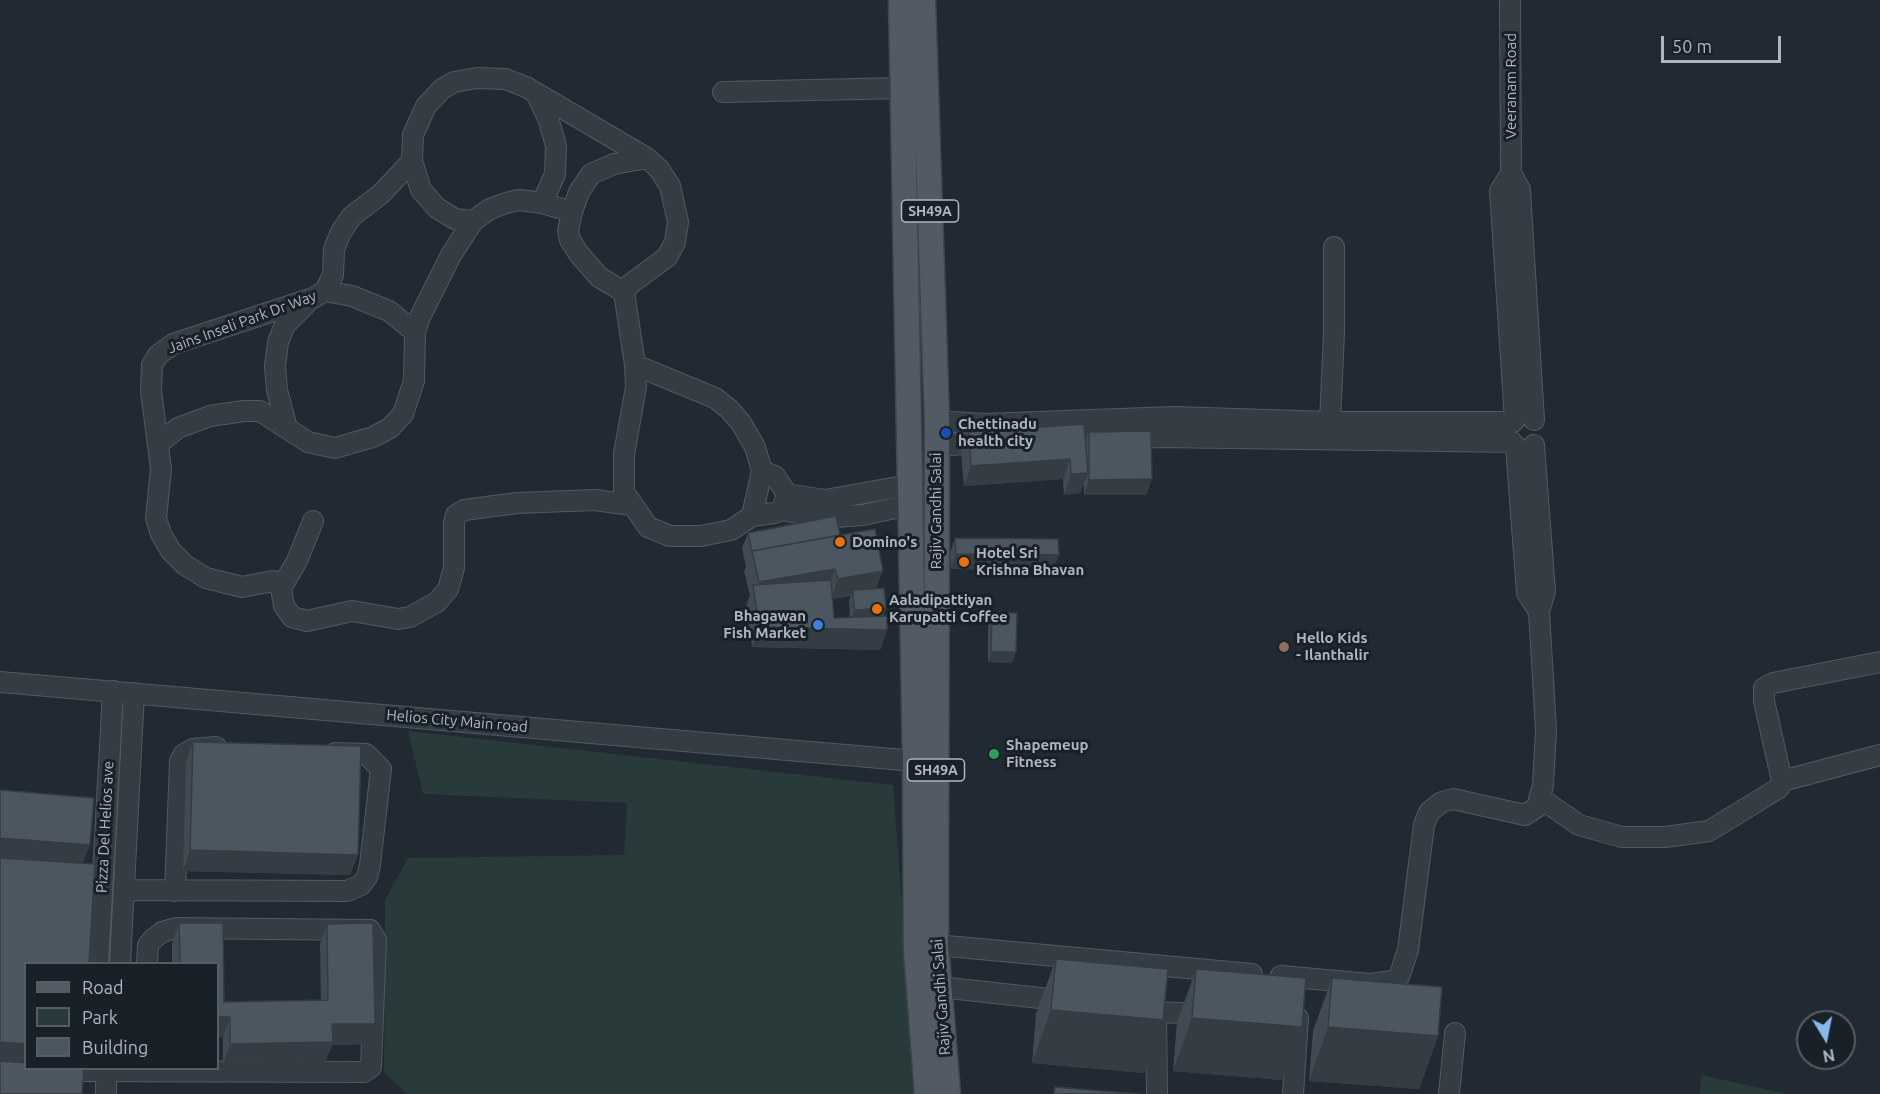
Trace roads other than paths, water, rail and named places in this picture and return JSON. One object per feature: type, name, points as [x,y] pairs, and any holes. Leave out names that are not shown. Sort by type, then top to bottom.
[{"type":"main road","name":"Rajiv Gandhi Salai","points":[[901,0],[915,761],[916,950],[927,1094]]},
{"type":"main road","name":"Rajiv Gandhi Salai","points":[[923,0],[938,421],[936,446],[936,945],[948,1094]]},
{"type":"street","name":"Veeranam Road","points":[[1510,0],[1511,173],[1500,191],[1521,421]]},
{"type":"street","points":[[473,222],[456,219],[437,208],[421,190],[412,161],[413,135],[426,106],[442,89],[454,82],[477,78],[505,79],[525,87],[647,158],[659,169],[670,186],[678,222],[675,242],[667,257],[629,285],[624,292],[636,387],[623,472],[624,492],[648,527],[670,536],[717,534],[731,530],[752,516],[784,502],[822,518],[863,515],[909,495]]},
{"type":"street","points":[[723,92],[903,88]]},
{"type":"street","points":[[537,95],[549,121],[556,146],[555,174],[542,203]]},
{"type":"street","points":[[624,292],[600,277],[579,254],[570,240],[568,231],[579,192],[591,174],[614,164],[647,158]]},
{"type":"street","name":"Jains Inseli Park Dr Way","points":[[281,588],[273,581],[242,587],[220,583],[185,565],[171,551],[161,534],[156,518],[162,469],[151,391],[152,365],[158,355],[173,344],[319,295],[333,274],[334,249],[341,232],[352,216],[381,195],[412,161]]},
{"type":"street","points":[[158,444],[178,428],[199,420],[244,411],[260,411],[308,442],[335,448],[372,437],[390,428],[403,414],[414,381],[415,332],[452,255],[473,222],[490,209],[519,200],[542,203],[572,212]]},
{"type":"street","points":[[1330,422],[1334,332],[1334,247]]},
{"type":"street","points":[[287,428],[277,390],[275,366],[278,342],[285,325],[319,295],[352,296],[389,311],[415,332]]},
{"type":"street","points":[[635,365],[715,398],[729,409],[755,447],[762,471],[752,516]]},
{"type":"street","points":[[936,446],[1300,430],[1330,422],[1521,421],[1540,432],[1520,445],[1300,430],[1160,418],[984,424],[938,421]]},
{"type":"street","points":[[1160,418],[1160,437]]},
{"type":"street","points":[[936,945],[1371,984],[1392,981],[1399,976],[1408,950],[1424,825],[1429,812],[1442,802],[1453,799],[1525,815],[1536,807],[1540,798],[1546,730],[1539,612],[1545,591],[1525,466],[1520,445],[1508,432],[1521,421]]},
{"type":"street","points":[[762,471],[775,476],[784,502]]},
{"type":"street","points":[[313,521],[297,561],[281,588],[284,606],[292,617],[307,621],[352,611],[398,619],[410,617],[437,602],[448,589],[454,568],[454,523],[459,512],[517,503],[595,500],[631,505]]},
{"type":"street","points":[[1540,798],[1579,825],[1622,837],[1665,837],[1709,831],[1771,795],[1779,788],[1782,781],[1764,701],[1764,688],[1773,683],[1880,662]]},
{"type":"street","name":"Helios City Main road","points":[[0,681],[915,761]]},
{"type":"street","name":"Pizza Del Helios ave","points":[[98,962],[113,691]]},
{"type":"street","name":"Pizza Del Helios ave","points":[[120,962],[134,693]]},
{"type":"street","points":[[175,891],[180,761],[184,754],[193,749],[230,748]]},
{"type":"street","points":[[125,890],[346,891],[360,885],[367,877],[370,864],[381,769],[366,754],[321,752]]},
{"type":"street","points":[[1782,781],[1880,755]]},
{"type":"street","points":[[82,875],[102,876]]},
{"type":"street","points":[[147,962],[148,945],[152,940],[162,932],[176,928],[370,930],[376,940],[373,1061],[369,1070],[219,1069]]},
{"type":"street","points":[[939,987],[1085,1002]]},
{"type":"street","points":[[1118,1006],[1152,1009],[1156,1012],[1227,1015]]},
{"type":"street","points":[[1156,1012],[1157,1094]]},
{"type":"street","points":[[1275,1017],[1298,1018],[1293,1094]]},
{"type":"street","points":[[1449,1094],[1455,1033]]},
{"type":"street","points":[[42,1071],[106,1070],[106,1094]]},
{"type":"place","name":"Chettinadu health city","points":[[946,433]]},
{"type":"place","name":"Domino's","points":[[840,542]]},
{"type":"place","name":"Hotel Sri Krishna Bhavan","points":[[964,562]]},
{"type":"place","name":"Aaladipattiyan Karupatti Coffee","points":[[877,609]]},
{"type":"place","name":"Bhagawan Fish Market","points":[[818,625]]},
{"type":"place","name":"Hello Kids - Ilanthalir","points":[[1284,647]]},
{"type":"place","name":"Shapemeup Fitness","points":[[994,754]]}]
